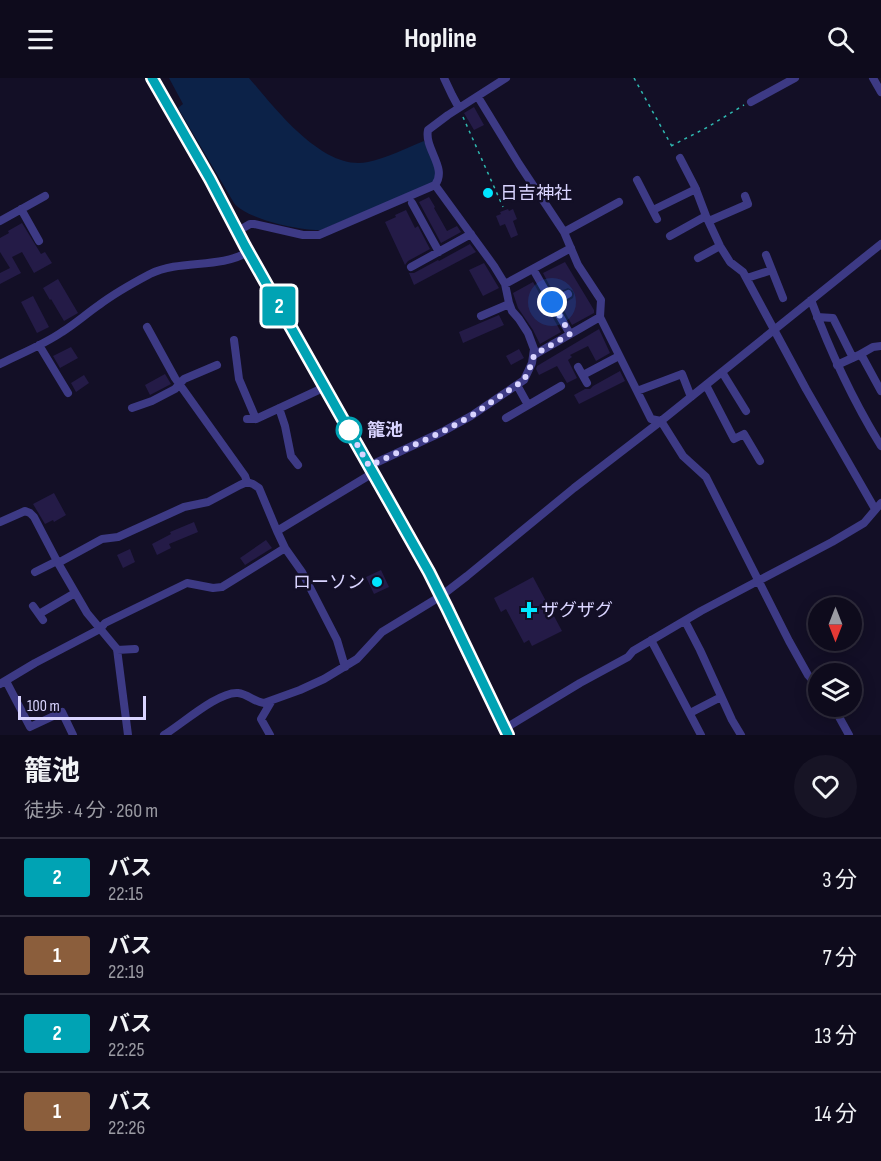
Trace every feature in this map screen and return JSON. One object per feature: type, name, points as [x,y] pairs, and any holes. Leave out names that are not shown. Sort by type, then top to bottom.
[{"type":"main road","points":[[152,78],[441,596],[506,732]]},
{"type":"street","points":[[444,78],[459,108]]},
{"type":"street","points":[[238,231],[254,224],[303,235],[319,235],[435,185],[440,179],[440,173],[427,139],[428,130],[506,78]]},
{"type":"street","points":[[751,102],[795,78]]},
{"type":"street","points":[[873,78],[881,92]]},
{"type":"street","points":[[478,97],[564,232],[578,265],[601,300],[600,317],[651,419],[661,421],[683,456],[706,477],[808,675]]},
{"type":"street","points":[[506,732],[580,683],[628,657],[633,651],[651,640],[864,523],[878,506],[743,272],[730,262],[720,246],[680,158]]},
{"type":"street","points":[[637,180],[657,219]]},
{"type":"street","points":[[277,531],[371,470],[471,416],[524,380],[532,363],[534,350],[528,333],[512,311],[505,284],[435,185]]},
{"type":"street","points":[[653,210],[696,189]]},
{"type":"street","points":[[0,221],[45,196]]},
{"type":"street","points":[[670,236],[748,204],[745,196]]},
{"type":"street","points":[[564,232],[593,221],[619,202]]},
{"type":"street","points":[[412,203],[439,252]]},
{"type":"street","points":[[21,209],[39,241]]},
{"type":"street","points":[[411,267],[471,234]]},
{"type":"street","points":[[164,735],[229,693],[243,694],[259,703],[271,702],[324,679],[357,659],[382,632],[441,596],[881,244]]},
{"type":"street","points":[[698,258],[720,246]]},
{"type":"street","points":[[505,284],[571,248]]},
{"type":"street","points":[[0,364],[60,333],[101,303],[151,273],[174,267],[229,260],[248,252]]},
{"type":"street","points":[[766,255],[783,298]]},
{"type":"street","points":[[533,268],[570,334]]},
{"type":"street","points":[[747,279],[772,270]]},
{"type":"street","points":[[552,302],[568,294]]},
{"type":"street","points":[[811,300],[837,365],[881,446]]},
{"type":"street","points":[[482,316],[509,304]]},
{"type":"street","points":[[534,355],[600,317]]},
{"type":"street","points":[[817,317],[833,318],[856,356],[863,358],[881,391]]},
{"type":"street","points":[[147,327],[149,339],[247,482]]},
{"type":"street","points":[[234,340],[232,363],[252,419],[325,387]]},
{"type":"street","points":[[39,345],[68,393]]},
{"type":"street","points":[[837,365],[873,347],[881,346]]},
{"type":"street","points":[[583,375],[619,356]]},
{"type":"street","points":[[132,408],[152,401],[175,388],[184,379],[217,365]]},
{"type":"street","points":[[722,372],[746,411]]},
{"type":"street","points":[[637,391],[682,374],[691,397]]},
{"type":"street","points":[[517,385],[528,405]]},
{"type":"street","points":[[706,385],[734,439],[744,434],[760,461]]},
{"type":"street","points":[[506,418],[561,386]]},
{"type":"street","points":[[148,402],[151,412]]},
{"type":"street","points":[[279,408],[291,456],[298,465]]},
{"type":"street","points":[[35,572],[102,539],[118,537],[184,507],[208,502],[247,482],[259,489],[285,548],[302,572],[337,640],[345,667]]},
{"type":"street","points":[[0,522],[25,511],[34,517],[87,614],[117,650],[128,735]]},
{"type":"street","points":[[73,735],[62,712],[30,727],[3,682],[100,629],[105,623],[187,583],[213,588],[222,587],[285,548]]},
{"type":"street","points":[[38,613],[75,593]]},
{"type":"street","points":[[685,621],[721,697],[732,709],[741,735]]},
{"type":"street","points":[[651,640],[701,735]]},
{"type":"street","points":[[117,650],[135,649]]},
{"type":"street","points":[[690,713],[721,697]]},
{"type":"street","points":[[270,735],[261,719],[271,702]]},
{"type":"street","points":[[839,717],[849,735]]},
{"type":"path","points":[[634,78],[671,146],[680,158]]},
{"type":"path","points":[[671,146],[751,102]]},
{"type":"path","points":[[459,108],[503,207]]},
{"type":"water","points":[[169,78],[249,78],[301,135],[317,148],[334,157],[351,162],[368,162],[424,141],[439,173],[434,182],[321,230],[287,226],[261,219],[240,209],[234,203],[178,108],[183,104]]},
{"type":"building","points":[[474,107],[484,125],[474,130],[464,113]]},
{"type":"building","points":[[429,197],[447,231],[457,226],[461,232],[441,243],[419,202]]},
{"type":"building","points":[[508,209],[509,211],[513,209],[517,219],[513,221],[518,235],[511,238],[505,224],[500,226],[496,216]]},
{"type":"building","points":[[406,210],[415,228],[418,226],[430,249],[405,265],[385,222]]},
{"type":"building","points":[[22,223],[41,254],[45,252],[52,263],[34,273],[22,252],[12,257],[21,273],[0,284],[0,273],[10,268],[0,252],[0,238]]},
{"type":"building","points":[[470,244],[476,252],[414,285],[409,273],[414,273]]},
{"type":"building","points":[[565,262],[594,310],[594,313],[572,325],[561,305],[573,298],[573,291],[568,288],[554,294],[543,273]]},
{"type":"building","points":[[484,263],[499,288],[483,296],[469,270]]},
{"type":"building","points":[[58,279],[78,313],[64,321],[43,288]]},
{"type":"building","points":[[533,282],[561,332],[540,344],[518,308],[513,293]]},
{"type":"building","points":[[33,296],[49,327],[37,333],[21,302]]},
{"type":"building","points":[[499,315],[504,325],[463,343],[459,332]]},
{"type":"building","points":[[599,329],[610,353],[596,361],[588,346],[570,355],[572,357],[568,360],[577,378],[567,383],[557,366],[539,375],[537,366]]},
{"type":"building","points":[[71,347],[78,358],[60,368],[53,356]]},
{"type":"building","points":[[519,349],[524,358],[511,365],[506,356]]},
{"type":"building","points":[[620,371],[625,381],[579,404],[574,395],[590,389]]},
{"type":"building","points":[[165,374],[171,384],[150,395],[145,385]]},
{"type":"building","points":[[84,375],[89,383],[76,392],[71,383]]},
{"type":"building","points":[[54,493],[66,515],[45,524],[33,504]]},
{"type":"building","points":[[194,522],[198,532],[169,544],[171,548],[157,555],[152,544],[171,534],[170,532]]},
{"type":"building","points":[[266,540],[272,548],[245,565],[240,558]]},
{"type":"building","points":[[130,549],[135,562],[123,568],[117,555]]},
{"type":"building","name":"ローソン","points":[[381,570],[389,587],[374,594],[366,577]]},
{"type":"building","name":"ザグザグ","points":[[533,577],[562,631],[532,646],[529,640],[524,643],[506,609],[501,612],[494,598]]},
{"type":"bus line","name":"2","points":[[152,78],[429,572],[508,735]]},
{"type":"place","name":"日吉神社","points":[[488,193]]},
{"type":"place","name":"籠池","points":[[349,430]]},
{"type":"place","name":"ローソン","points":[[377,582]]},
{"type":"place","name":"ザグザグ","points":[[529,610]]},
{"type":"route","points":[[349,430],[348,428],[369,466],[471,416],[524,380],[534,355],[570,334],[552,302]]}]
